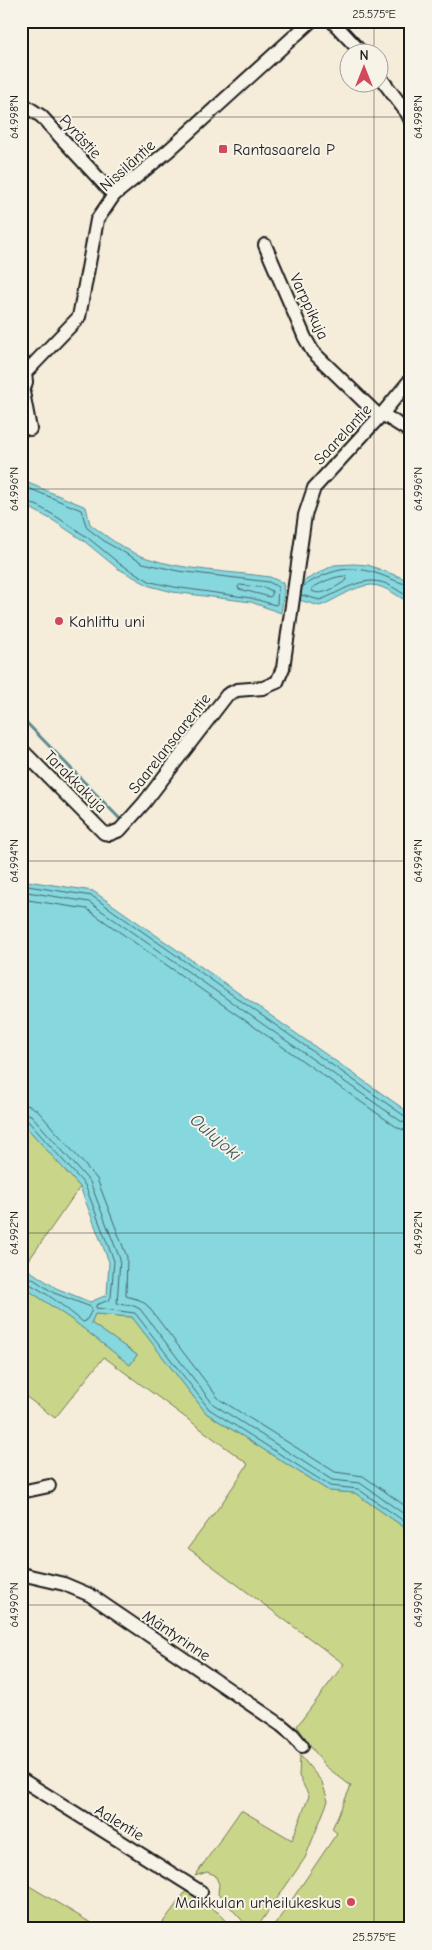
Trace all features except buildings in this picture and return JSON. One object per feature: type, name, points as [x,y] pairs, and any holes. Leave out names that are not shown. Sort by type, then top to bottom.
[{"type":"street","name":"Nissiläntie","points":[[30,429],[23,392],[26,382],[25,373],[79,317],[97,220],[114,195],[168,151],[311,21]]},
{"type":"street","points":[[332,21],[352,42]]},
{"type":"street","points":[[390,90],[411,121]]},
{"type":"street","name":"Pyrästie","points":[[21,103],[41,116],[114,195]]},
{"type":"street","name":"Varppikuja","points":[[265,245],[305,338],[313,352],[381,415],[411,432]]},
{"type":"street","name":"Saarelantie","points":[[290,610],[305,515],[314,488],[381,415],[411,379]]},
{"type":"street","name":"Saarelansaarentie","points":[[110,834],[120,830],[144,803],[227,695],[237,690],[263,688],[277,682],[283,668],[290,610]]},
{"type":"street","name":"Tarakkakuja","points":[[21,749],[104,832],[110,834]]},
{"type":"street","points":[[21,1492],[49,1486]]},
{"type":"street","name":"Mäntyrinne","points":[[21,1574],[64,1584],[90,1595],[281,1725],[302,1746]]},
{"type":"street","name":"Aalentie","points":[[21,1779],[201,1892]]},
{"type":"green space","points":[[21,1121],[80,1187],[24,1267],[21,1265]]},
{"type":"green space","points":[[21,1285],[75,1322],[130,1365],[137,1355],[91,1323],[95,1314],[132,1317],[206,1413],[329,1491],[355,1493],[411,1532],[411,1929],[272,1929],[337,1833],[332,1829],[351,1786],[324,1765],[297,1726],[344,1664],[188,1548],[222,1503],[248,1464],[104,1357],[55,1418],[21,1393]]},
{"type":"green space","points":[[300,1755],[322,1782],[328,1801],[305,1858],[256,1929],[250,1929],[218,1894],[219,1884],[215,1875],[207,1872],[195,1876],[241,1810],[292,1840],[309,1796],[299,1776]]},
{"type":"green space","points":[[21,1881],[101,1929],[21,1929]]},
{"type":"green space","points":[[186,1891],[219,1913],[234,1929],[158,1929]]},
{"type":"water","points":[[21,480],[86,507],[90,524],[117,544],[132,552],[177,566],[270,577],[283,583],[284,593],[281,613],[251,602],[173,592],[150,586],[117,568],[84,541],[54,521],[21,503]]},
{"type":"water","points":[[334,565],[368,565],[411,581],[411,604],[387,589],[371,585],[351,591],[320,606],[299,600],[300,583]]},
{"type":"water","name":"Oulujoki","points":[[21,880],[93,891],[411,1114],[411,1532],[355,1493],[329,1491],[206,1413],[132,1317],[95,1314],[91,1323],[137,1355],[130,1365],[75,1322],[21,1285],[21,1265],[56,1288],[90,1302],[107,1295],[109,1262],[80,1187],[21,1121]]},
{"type":"waterway","points":[[21,717],[121,820]]},
{"type":"place","name":"Rantasaarela P","points":[[223,149]]},
{"type":"place","name":"Kahlittu uni","points":[[59,621]]},
{"type":"place","name":"Maikkulan urheilukeskus","points":[[351,1902]]}]
